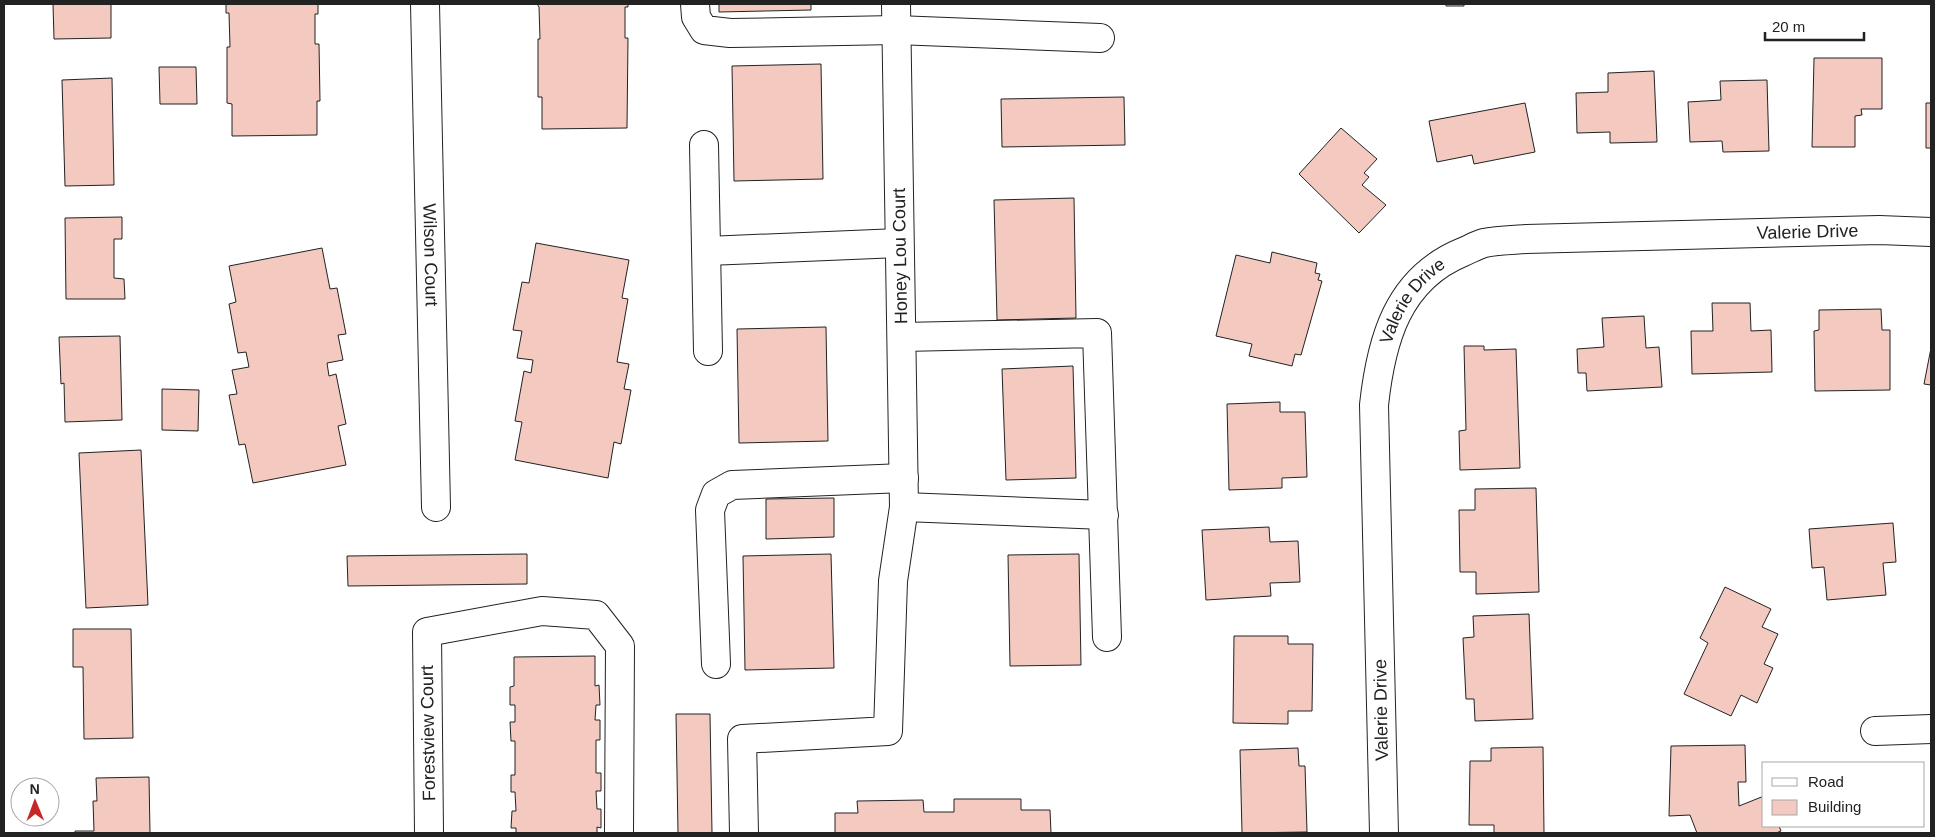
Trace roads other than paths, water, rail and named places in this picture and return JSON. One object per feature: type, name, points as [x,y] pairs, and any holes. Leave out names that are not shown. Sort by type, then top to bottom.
[{"type":"street","name":"Wilson Court","points":[[425,4],[436,507]]},
{"type":"street","points":[[695,4],[696,18],[704,30],[730,33],[896,30],[1100,38]]},
{"type":"street","name":"Honey Lou Court","points":[[744,833],[742,739],[888,731],[893,581],[904,507],[896,4]]},
{"type":"street","points":[[704,146],[708,351]]},
{"type":"street","name":"Valerie Drive","points":[[1384,833],[1374,405],[1378,370],[1386,337],[1399,307],[1422,278],[1448,258],[1484,243],[1518,240],[1879,230],[1931,232]]},
{"type":"street","points":[[707,251],[900,244]]},
{"type":"street","points":[[902,337],[1097,333],[1107,637]]},
{"type":"street","points":[[716,664],[710,510],[716,494],[732,485],[904,478]]},
{"type":"street","points":[[904,507],[1104,515]]},
{"type":"street","name":"Forestview Court","points":[[429,833],[427,632],[542,611],[596,615],[620,646],[619,833]]},
{"type":"street","points":[[1875,731],[1931,729]]}]
